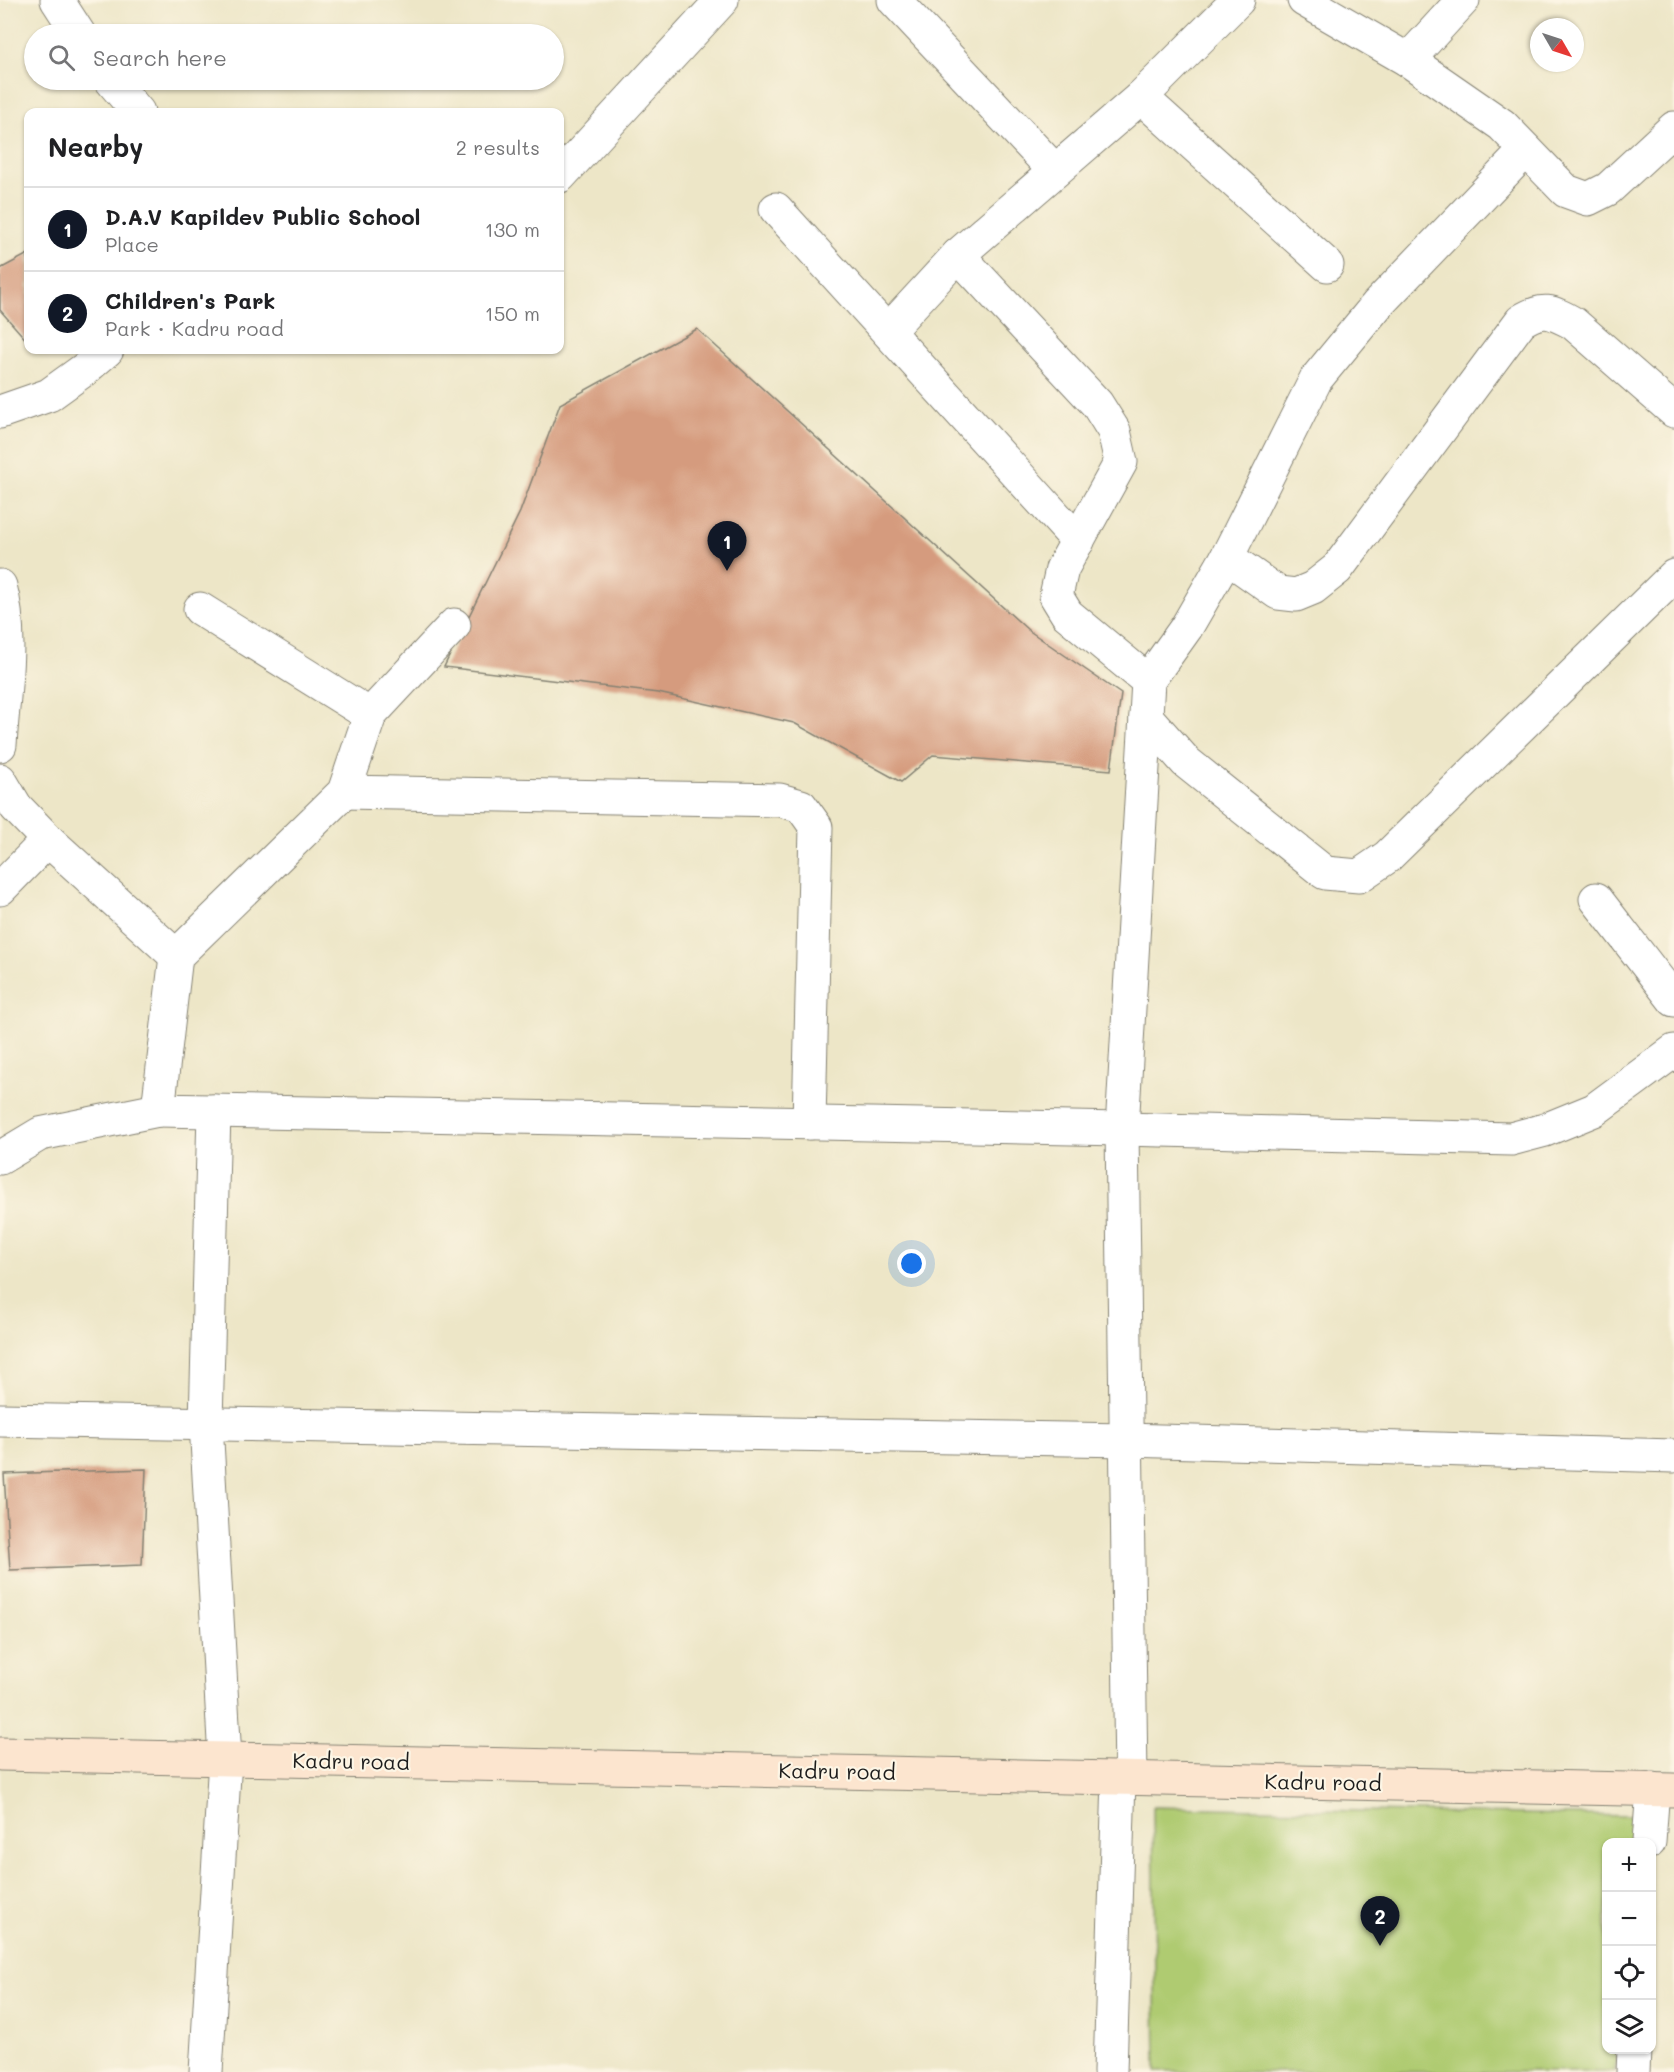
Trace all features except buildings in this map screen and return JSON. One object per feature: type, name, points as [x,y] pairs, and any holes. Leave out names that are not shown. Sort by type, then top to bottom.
[{"type":"main road","name":"Kadru road","points":[[0,1755],[1664,1790]]},
{"type":"street","points":[[57,0],[73,24]]},
{"type":"street","points":[[564,172],[722,0]]},
{"type":"street","points":[[894,0],[1055,171]]},
{"type":"street","points":[[888,331],[958,255],[1141,97],[1238,0]]},
{"type":"street","points":[[1304,0],[1408,60],[1502,125],[1566,191],[1587,199],[1608,189],[1674,128]]},
{"type":"street","points":[[1408,60],[1463,0]]},
{"type":"street","points":[[119,90],[135,108]]},
{"type":"street","points":[[1141,97],[1327,265]]},
{"type":"street","points":[[1110,2072],[1125,1779],[1127,1440],[1122,1129],[1148,681],[1186,628],[1227,557],[1316,379],[1377,305],[1526,150]]},
{"type":"street","points":[[776,209],[1078,541]]},
{"type":"street","points":[[958,255],[1097,404],[1113,431],[1121,462],[1062,569],[1056,596],[1067,614],[1148,681]]},
{"type":"street","points":[[1227,557],[1278,593],[1296,595],[1313,588],[1337,569],[1521,321],[1534,313],[1554,313],[1572,323],[1674,411]]},
{"type":"street","points":[[0,412],[49,395],[86,369],[103,354]]},
{"type":"street","points":[[1146,717],[1186,762],[1325,873],[1359,876],[1387,857],[1674,576]]},
{"type":"street","points":[[0,586],[5,603],[6,652],[0,745]]},
{"type":"street","points":[[200,609],[370,714]]},
{"type":"street","points":[[158,1110],[176,956],[344,792],[370,714],[454,625]]},
{"type":"street","points":[[0,780],[16,807],[48,840],[176,956]]},
{"type":"street","points":[[344,792],[780,800],[801,806],[816,827],[809,1123]]},
{"type":"street","points":[[0,889],[48,840]]},
{"type":"street","points":[[1596,899],[1674,1000]]},
{"type":"street","points":[[0,1158],[40,1134],[158,1110],[1511,1139],[1545,1130],[1594,1110],[1674,1051]]},
{"type":"street","points":[[206,2072],[225,1759],[206,1423],[214,1112]]},
{"type":"street","points":[[0,1420],[1127,1440],[1674,1456]]},
{"type":"street","points":[[1650,1838],[1664,1790]]},
{"type":"street","points":[[1633,2072],[1634,2054]]},
{"type":"green space","points":[[1153,1807],[1632,1816],[1630,1838],[1602,1838],[1602,2054],[1616,2054],[1615,2072],[1156,2072]]},
{"type":"place","name":"D.A.V Kapildev Public School","points":[[727,571]]},
{"type":"place","name":"Children's Park","points":[[1380,1946]]}]
